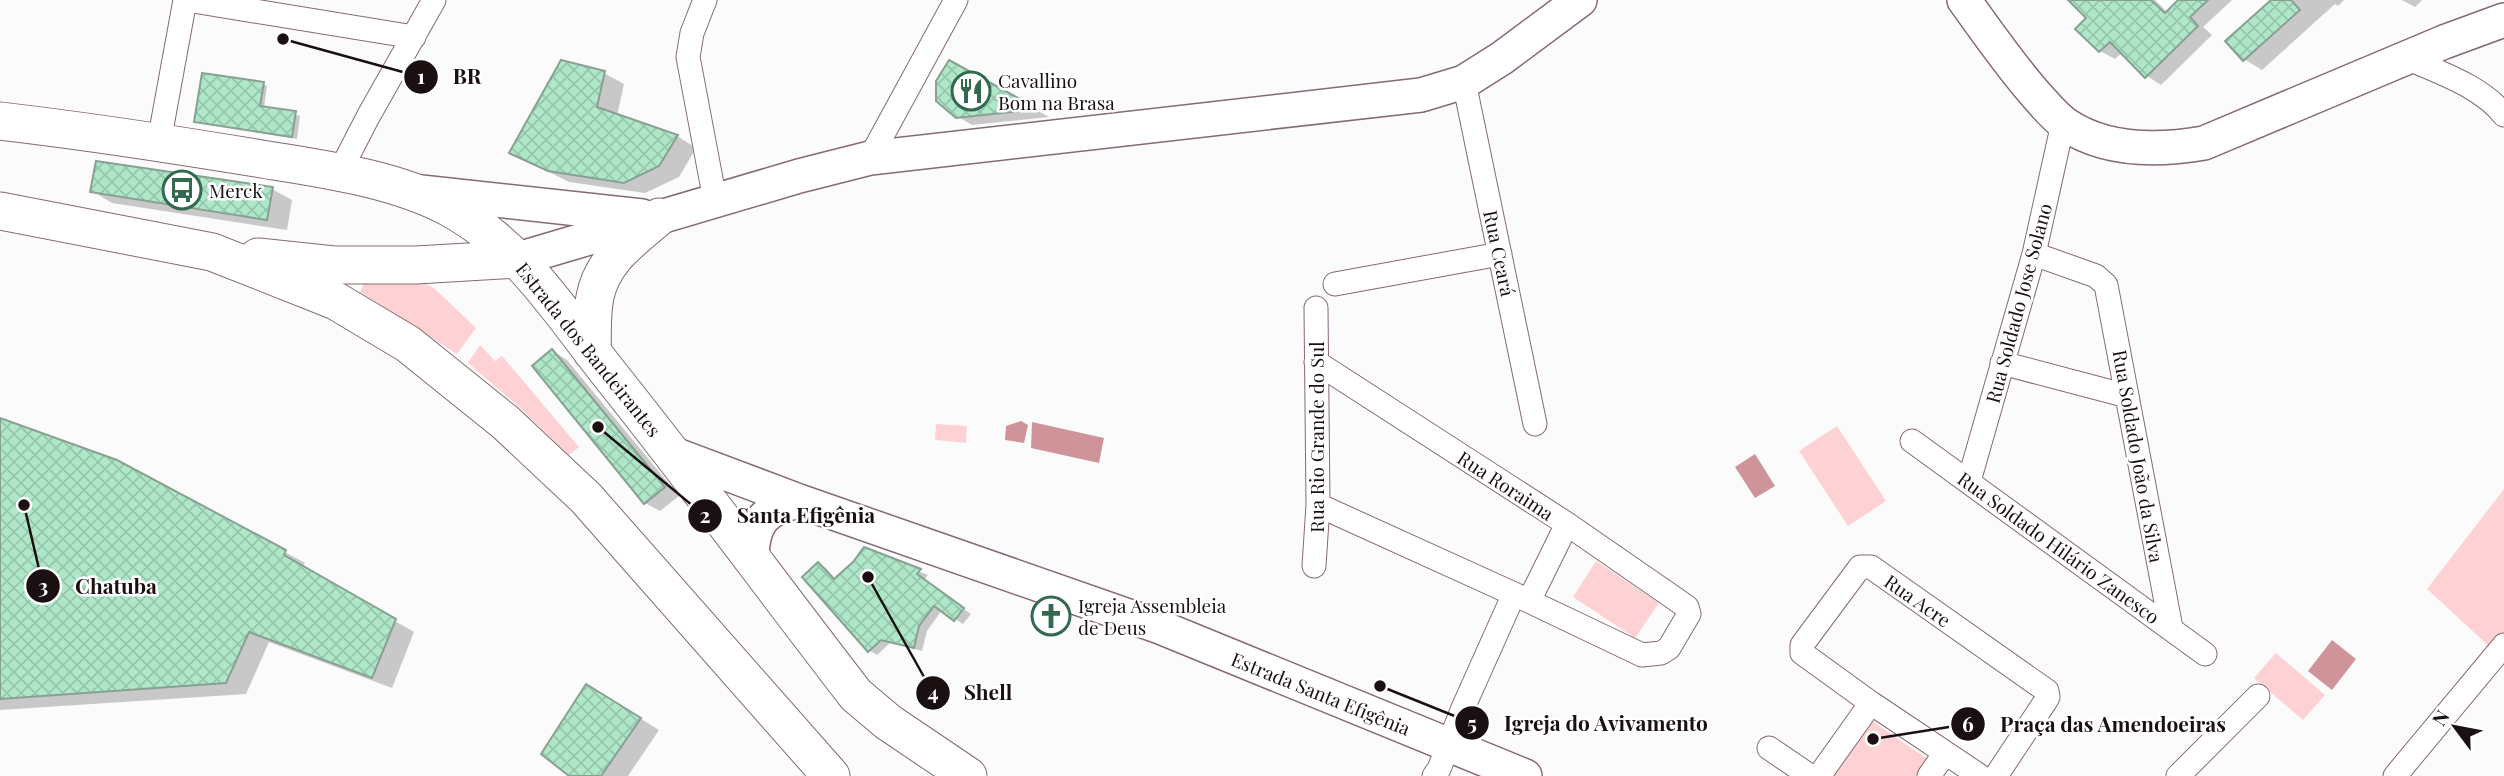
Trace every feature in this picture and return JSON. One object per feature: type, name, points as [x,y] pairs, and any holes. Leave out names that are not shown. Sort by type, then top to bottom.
[{"type":"main road","points":[[0,211],[212,252],[334,265],[415,265],[518,259],[715,200],[870,158],[1421,94],[1464,82],[1502,58],[1580,0]]},
{"type":"main road","points":[[1964,0],[2014,70],[2063,123],[2079,132],[2117,145],[2146,149],[2170,149],[2204,143],[2491,24]]},
{"type":"main road","name":"Estrada dos Bandeirantes","points":[[0,121],[159,142],[339,173],[410,191],[446,206],[474,223],[518,259],[553,298],[856,695],[949,769]]},
{"type":"main road","points":[[410,191],[659,217]]},
{"type":"main road","points":[[593,352],[594,298],[603,273],[616,254],[659,217]]},
{"type":"main road","points":[[212,252],[335,301],[377,324],[434,363],[497,414],[586,498],[831,776]]},
{"type":"main road","name":"Estrada Santa Efigênia","points":[[674,454],[799,501],[1160,627],[1525,776]]},
{"type":"main road","points":[[752,557],[753,538],[765,516],[775,508],[799,501]]},
{"type":"street","points":[[159,142],[186,0],[414,37]]},
{"type":"street","points":[[339,173],[434,0]]},
{"type":"street","points":[[705,0],[692,33],[688,57],[715,200]]},
{"type":"street","points":[[870,158],[956,0]]},
{"type":"street","points":[[2407,58],[2470,87],[2495,104],[2504,116]]},
{"type":"street","name":"Rua Ceará","points":[[1464,82],[1535,424]]},
{"type":"street","name":"Rua Soldado Jose Solano","points":[[1969,481],[2034,254],[2063,123]]},
{"type":"street","points":[[1335,284],[1500,254]]},
{"type":"street","name":"Rua Soldado João da Silva","points":[[2034,254],[2096,276],[2106,285],[2171,628]]},
{"type":"street","name":"Rua Rio Grande do Sul","points":[[1314,566],[1318,506],[1316,308]]},
{"type":"street","name":"Rua Roraima","points":[[1316,362],[1567,524],[1687,607],[1689,614],[1669,648],[1661,653],[1642,655],[1522,597]]},
{"type":"street","points":[[2002,363],[2127,396]]},
{"type":"street","name":"Rua Soldado Hilário Zanesco","points":[[1912,442],[2205,653]]},
{"type":"street","points":[[1318,506],[1522,597]]},
{"type":"street","points":[[1434,776],[1522,597],[1567,524]]},
{"type":"street","name":"Rua Acre","points":[[1980,776],[1871,703],[1801,650],[1856,571],[1863,566],[1871,567],[2046,691],[2048,697],[1996,776]]},
{"type":"street","points":[[2395,776],[2504,645]]},
{"type":"street","points":[[2178,776],[2258,696]]},
{"type":"street","points":[[1819,776],[1871,703]]},
{"type":"street","points":[[1769,748],[1810,776]]},
{"type":"street","points":[[1929,776],[1945,753]]},
{"type":"shaded area","points":[[366,278],[414,278],[434,288],[476,328],[457,354],[360,292]]},
{"type":"shaded area","points":[[480,345],[495,361],[502,356],[579,447],[569,455],[468,363]]},
{"type":"shaded area","points":[[1021,421],[1028,425],[1024,443],[1005,440],[1006,426]]},
{"type":"shaded area","points":[[1032,422],[1104,438],[1099,463],[1031,448]]},
{"type":"shaded area","points":[[936,424],[967,426],[966,443],[935,440]]},
{"type":"shaded area","points":[[1837,426],[1886,501],[1848,526],[1799,451]]},
{"type":"shaded area","points":[[1755,454],[1775,486],[1755,498],[1735,467]]},
{"type":"shaded area","points":[[2504,489],[2504,636],[2490,647],[2427,589]]},
{"type":"shaded area","points":[[1596,561],[1659,603],[1635,638],[1573,597]]},
{"type":"shaded area","points":[[2332,640],[2356,659],[2332,690],[2308,671]]},
{"type":"shaded area","points":[[2276,653],[2325,695],[2303,720],[2254,678]]},
{"type":"shaded area","points":[[1865,716],[1930,761],[1920,776],[1824,776]]},
{"type":"building","points":[[2068,0],[2151,0],[2165,13],[2178,0],[2208,0],[2190,17],[2198,26],[2145,78],[2110,42],[2099,52],[2075,29],[2086,18]]},
{"type":"building","points":[[2271,0],[2291,0],[2300,10],[2243,61],[2225,41]]},
{"type":"building","points":[[561,60],[605,71],[597,107],[678,135],[659,166],[624,183],[548,171],[509,153]]},
{"type":"building","name":"Cavallino Bom na Brasa","points":[[949,60],[1038,109],[956,118],[936,101],[936,81]]},
{"type":"building","points":[[202,73],[264,82],[260,106],[296,111],[292,137],[194,122]]},
{"type":"building","name":"Merck","points":[[96,161],[273,187],[267,220],[90,192]]},
{"type":"building","points":[[552,349],[665,487],[644,504],[532,366]]},
{"type":"building","points":[[0,418],[117,460],[286,550],[284,555],[396,619],[372,678],[249,632],[226,683],[0,699]]},
{"type":"building","points":[[864,547],[921,569],[917,574],[964,608],[954,621],[934,606],[919,626],[914,648],[881,640],[868,652],[802,577],[818,562],[834,579],[853,562]]},
{"type":"building","points":[[586,684],[641,718],[601,776],[569,776],[541,754]]},
{"type":"place","name":"BR","points":[[283,39]]},
{"type":"place","name":"Cavallino Bom na Brasa","points":[[971,91]]},
{"type":"place","name":"Merck","points":[[182,190]]},
{"type":"place","name":"Santa Efigênia","points":[[598,427]]},
{"type":"place","name":"Chatuba","points":[[24,505]]},
{"type":"place","name":"Shell","points":[[868,577]]},
{"type":"place","name":"Igreja Assembleia de Deus","points":[[1051,616]]},
{"type":"place","name":"Igreja do Avivamento","points":[[1380,686]]},
{"type":"place","name":"Praça das Amendoeiras","points":[[1873,739]]}]
